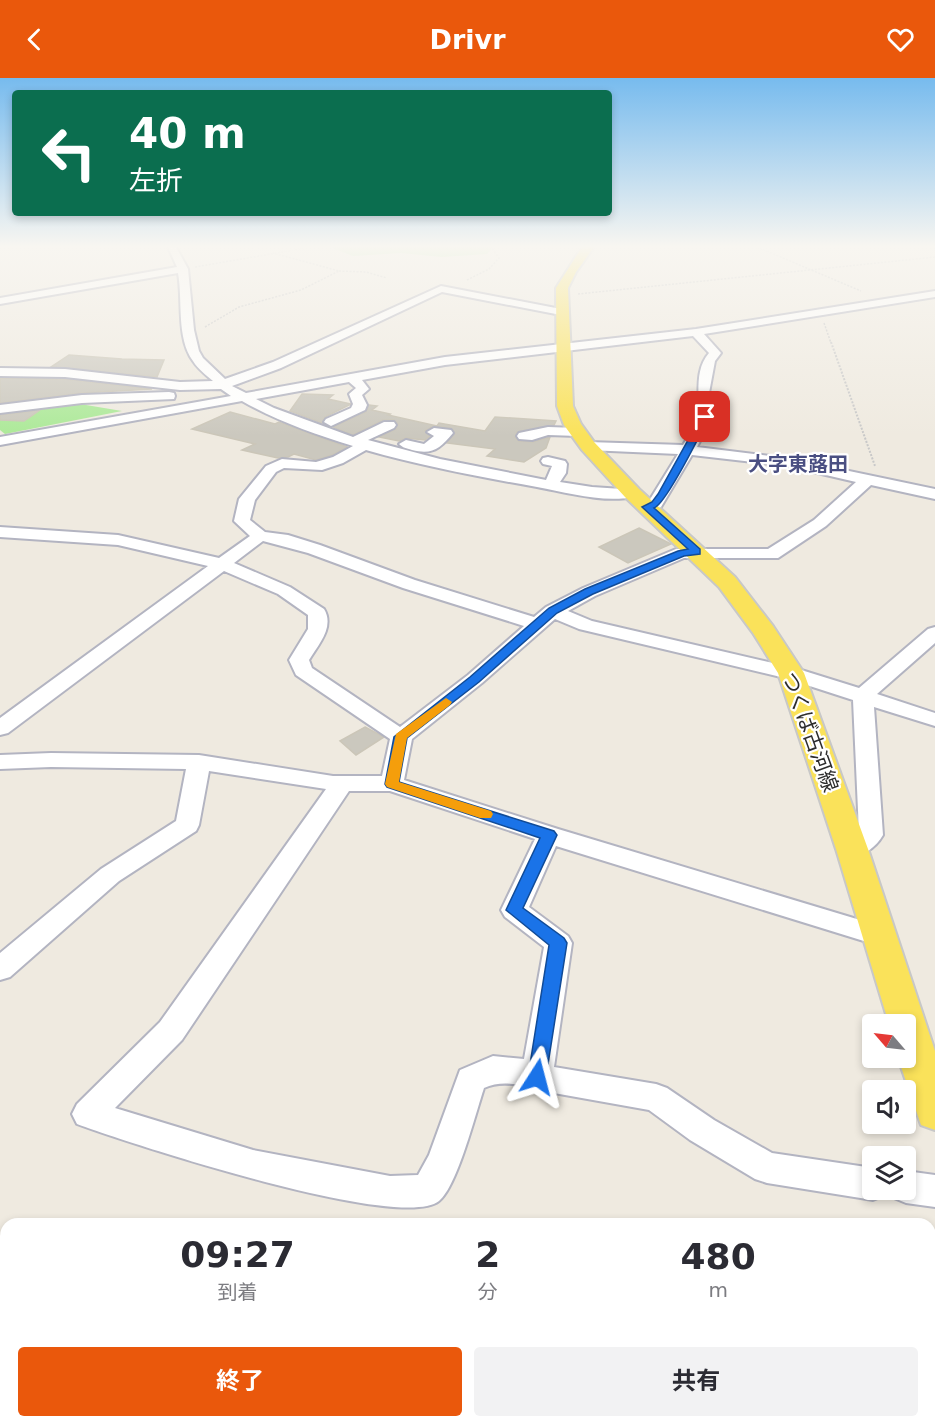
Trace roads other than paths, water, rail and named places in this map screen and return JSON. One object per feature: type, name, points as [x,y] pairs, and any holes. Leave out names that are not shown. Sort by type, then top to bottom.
[{"type":"main road","points":[[561,312],[565,406],[578,432]]},
{"type":"main road","name":"つくば古河線","points":[[578,432],[640,500],[727,582],[764,631],[790,673],[852,849],[935,1112]]},
{"type":"street","points":[[188,310],[191,339],[197,358],[222,385],[274,414],[360,443],[421,453],[457,466],[655,504],[705,417],[703,393],[709,360],[715,353],[696,332]]},
{"type":"street","points":[[0,372],[65,373],[180,386],[222,385],[277,365],[396,310]]},
{"type":"street","points":[[551,310],[561,312]]},
{"type":"street","points":[[0,441],[239,396],[479,356],[696,332],[838,310]]},
{"type":"street","points":[[477,370],[481,367],[479,356]]},
{"type":"street","points":[[351,377],[363,389],[355,394],[356,396]]},
{"type":"street","points":[[0,409],[82,399],[170,396],[182,408]]},
{"type":"street","points":[[340,398],[356,396]]},
{"type":"street","points":[[331,422],[358,410],[360,405],[356,396]]},
{"type":"street","points":[[389,425],[338,460],[317,467],[282,463],[271,469],[247,499],[242,521],[260,536],[282,539],[314,549],[409,584],[536,624]]},
{"type":"street","points":[[524,436],[532,436],[542,431],[578,432],[688,450],[787,462],[935,494]]},
{"type":"street","points":[[421,453],[446,433],[434,432]]},
{"type":"street","points":[[406,444],[421,453]]},
{"type":"street","points":[[457,466],[468,456],[466,453]]},
{"type":"street","points":[[548,461],[560,464],[558,473],[550,485]]},
{"type":"street","points":[[392,784],[401,737],[475,679],[553,611],[589,592],[682,553],[772,554],[820,523],[874,480]]},
{"type":"street","points":[[0,532],[128,542],[223,564],[247,572],[298,598],[317,613],[318,629],[299,660],[303,671],[401,737]]},
{"type":"street","points":[[0,728],[260,536]]},
{"type":"street","points":[[553,611],[586,625],[790,673],[935,720]]},
{"type":"street","points":[[863,696],[935,633]]},
{"type":"street","points":[[852,849],[871,835],[863,696]]},
{"type":"street","points":[[0,762],[51,760],[199,762],[342,783],[392,784],[549,835],[880,936]]},
{"type":"street","points":[[0,969],[110,875],[187,825],[199,762]]},
{"type":"street","points":[[342,783],[171,1031],[87,1114],[253,1165],[390,1192],[427,1190],[444,1162],[471,1079],[493,1069],[537,1074],[537,1077],[656,1098],[702,1130],[767,1168],[862,1182]]},
{"type":"street","points":[[537,1074],[558,943],[514,910],[549,835]]},
{"type":"street","points":[[916,1188],[935,1191]]},
{"type":"district","name":"大字東蕗田","points":[[798,464]]}]
